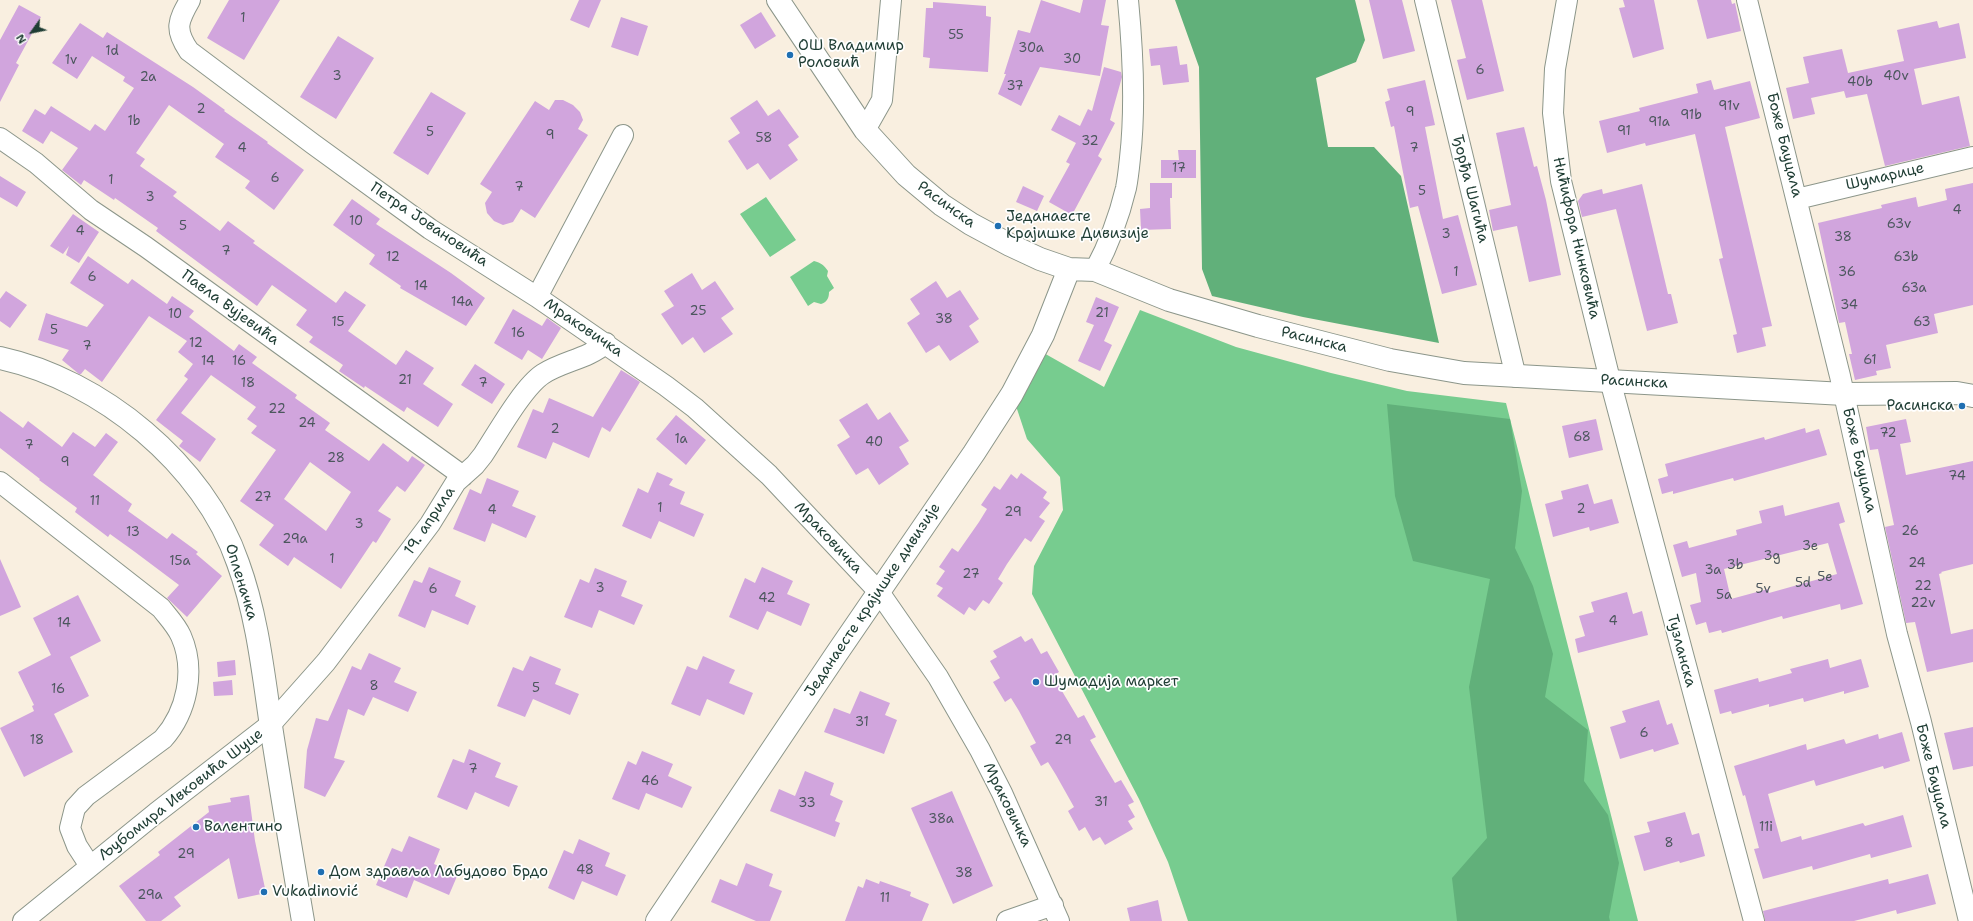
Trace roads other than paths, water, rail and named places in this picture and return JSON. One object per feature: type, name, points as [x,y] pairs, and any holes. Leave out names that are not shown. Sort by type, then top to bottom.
[{"type":"street","name":"Петра Јовановића","points":[[190,0],[179,23],[180,37],[189,51],[430,229],[537,297]]},
{"type":"street","name":"Расинска","points":[[778,0],[865,130],[906,175],[949,210],[1010,246],[1040,259],[1069,269],[1095,270],[1169,300],[1258,326],[1390,360],[1464,373],[1844,394],[1957,394],[1973,396]]},
{"type":"street","points":[[865,130],[882,100],[891,0]]},
{"type":"street","points":[[1095,270],[1118,218],[1126,186],[1132,137],[1133,89],[1128,0]]},
{"type":"street","name":"Ђорђа Шагића","points":[[1425,0],[1516,377]]},
{"type":"street","name":"Нићифора Нинковића","points":[[1567,0],[1555,69],[1553,113],[1556,150],[1561,181],[1610,380]]},
{"type":"street","name":"Боже Бауцала","points":[[1747,0],[1780,128],[1844,394],[1897,634],[1969,921]]},
{"type":"street","points":[[537,297],[623,135]]},
{"type":"street","name":"Павла Вујевића","points":[[0,138],[36,163],[91,210],[146,247],[463,476]]},
{"type":"street","name":"Шумарице","points":[[1797,199],[1973,157]]},
{"type":"street","name":"Једанаесте крајишке дивизије","points":[[657,921],[1012,394],[1043,335],[1069,269]]},
{"type":"street","name":"Мраковичка","points":[[537,297],[606,343],[695,408],[769,475],[879,592],[938,677],[980,750],[1018,828],[1056,913]]},
{"type":"street","name":"19. априла","points":[[271,724],[326,662],[353,627],[430,524],[456,482],[475,465],[529,387],[537,378],[554,368],[591,353],[606,343]]},
{"type":"street","name":"Опленачка","points":[[0,358],[55,375],[114,410],[164,449],[189,477],[220,523],[238,563],[254,624],[266,681],[271,724],[302,921]]},
{"type":"street","name":"Тузланска","points":[[1610,380],[1754,921]]},
{"type":"street","name":"Љубомира Ивковића Шуце","points":[[0,482],[160,608],[175,626],[186,651],[188,666],[186,695],[180,714],[170,730],[162,739],[86,796],[75,808],[70,828],[77,846],[90,866]]},
{"type":"street","name":"Љубомира Ивковића Шуце","points":[[23,921],[90,866],[271,724]]},
{"type":"street","points":[[1007,921],[1056,913]]},
{"type":"place","name":"ОШ Владимир Роловић","points":[[790,55]]},
{"type":"place","name":"Једанаесте Крајишке Дивизије","points":[[998,226]]},
{"type":"place","name":"Расинска","points":[[1962,406]]},
{"type":"place","name":"Шумадија маркет","points":[[1036,682]]},
{"type":"place","name":"Валентино","points":[[196,827]]},
{"type":"place","name":"Дом здравља Лабудово Брдо","points":[[321,872]]},
{"type":"place","name":"Vukadinović","points":[[264,892]]}]
